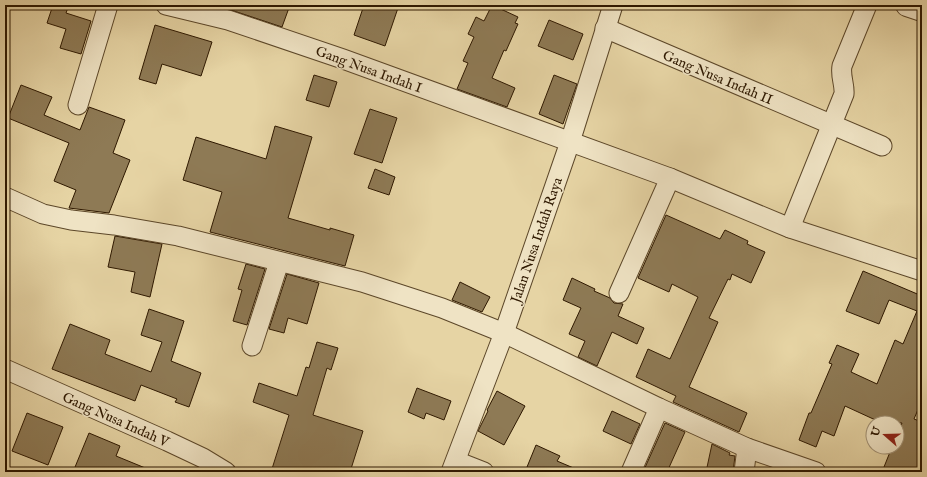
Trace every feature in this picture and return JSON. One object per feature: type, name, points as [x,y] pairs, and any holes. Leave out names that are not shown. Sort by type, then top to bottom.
[{"type":"street","points":[[78,105],[108,5]]},
{"type":"street","name":"Gang Nusa Indah I","points":[[166,5],[228,20],[293,42],[670,178],[790,228],[922,271]]},
{"type":"street","name":"Jalan Nusa Indah Raya","points":[[454,466],[504,333],[570,142],[613,5]]},
{"type":"street","points":[[790,228],[844,94],[841,71],[842,66],[867,5]]},
{"type":"street","points":[[907,5],[922,10]]},
{"type":"street","name":"Gang Nusa Indah II","points":[[605,28],[882,146]]},
{"type":"street","points":[[619,293],[670,178]]},
{"type":"street","points":[[5,197],[43,214],[71,220],[114,225],[178,236],[369,285],[442,308],[504,333],[659,408],[747,448],[816,472]]},
{"type":"street","points":[[252,346],[279,262]]},
{"type":"street","name":"Gang Nusa Indah V","points":[[5,369],[200,465],[226,472]]},
{"type":"street","points":[[630,472],[659,408]]},
{"type":"street","points":[[744,472],[747,448]]},
{"type":"street","points":[[454,466],[484,472]]},
{"type":"building","points":[[53,5],[69,5],[66,13],[91,21],[81,54],[60,48],[66,29],[47,23]]},
{"type":"building","points":[[213,5],[290,5],[282,27]]},
{"type":"building","points":[[364,5],[399,5],[385,46],[354,35]]},
{"type":"building","points":[[492,5],[518,17],[515,23],[518,24],[506,51],[504,50],[492,78],[515,88],[507,107],[457,89],[468,63],[463,61],[474,37],[468,34],[476,17],[484,21]]},
{"type":"building","points":[[549,20],[583,34],[573,60],[538,46]]},
{"type":"building","points":[[155,25],[212,42],[201,76],[162,64],[156,84],[139,79]]},
{"type":"building","points":[[314,75],[337,82],[329,107],[306,100]]},
{"type":"building","points":[[554,75],[577,84],[563,124],[539,114]]},
{"type":"building","points":[[21,85],[52,97],[44,115],[80,130],[89,107],[125,120],[113,153],[130,160],[109,213],[69,208],[76,190],[54,181],[69,143],[8,118]]},
{"type":"building","points":[[370,109],[397,118],[382,163],[354,154]]},
{"type":"building","points":[[275,126],[312,137],[288,218],[354,235],[345,266],[210,232],[222,192],[183,180],[196,137],[266,159]]},
{"type":"building","points":[[375,169],[395,177],[389,195],[368,188]]},
{"type":"building","points":[[666,215],[720,239],[725,230],[748,241],[747,244],[765,252],[751,283],[732,274],[730,280],[728,279],[709,318],[718,322],[689,387],[747,413],[739,432],[673,402],[676,396],[636,377],[648,349],[670,359],[698,297],[672,284],[669,292],[638,278]]},
{"type":"building","points":[[115,236],[162,244],[150,297],[131,292],[135,272],[108,267]]},
{"type":"building","points":[[246,264],[265,269],[247,325],[233,321],[242,290],[238,289]]},
{"type":"building","points":[[863,271],[922,296],[922,400],[914,419],[922,422],[922,472],[882,472],[889,455],[905,455],[905,415],[865,415],[845,406],[834,436],[822,431],[816,447],[799,440],[809,413],[811,413],[832,364],[829,363],[837,345],[859,354],[851,372],[877,384],[895,340],[903,344],[917,311],[889,300],[879,324],[846,311]]},
{"type":"building","points":[[287,274],[319,283],[307,324],[288,318],[284,333],[269,329]]},
{"type":"building","points":[[572,278],[595,289],[594,291],[610,298],[614,303],[623,304],[618,316],[644,328],[637,344],[612,332],[597,366],[578,357],[585,341],[569,334],[581,308],[563,300]]},
{"type":"building","points":[[460,282],[490,297],[482,312],[452,300]]},
{"type":"building","points":[[149,309],[184,321],[171,361],[201,373],[189,407],[175,402],[177,399],[141,385],[135,401],[52,369],[70,324],[110,340],[105,354],[151,372],[162,342],[141,335]]},
{"type":"building","points":[[317,342],[338,348],[331,370],[327,368],[313,415],[363,431],[350,472],[271,472],[289,415],[253,402],[259,383],[297,396],[306,367],[309,368]]},
{"type":"building","points":[[417,388],[451,401],[444,420],[426,413],[424,419],[408,412]]},
{"type":"building","points":[[497,391],[525,406],[504,445],[478,431]]},
{"type":"building","points":[[612,411],[640,424],[631,444],[603,431]]},
{"type":"building","points":[[27,413],[63,427],[48,465],[12,451]]},
{"type":"building","points":[[665,423],[685,432],[667,472],[643,472]]},
{"type":"building","points":[[89,433],[120,446],[116,456],[155,472],[73,472]]},
{"type":"building","points":[[712,444],[730,453],[729,455],[735,456],[733,472],[706,472]]},
{"type":"building","points":[[536,445],[560,456],[557,461],[583,472],[540,472],[527,467]]}]
